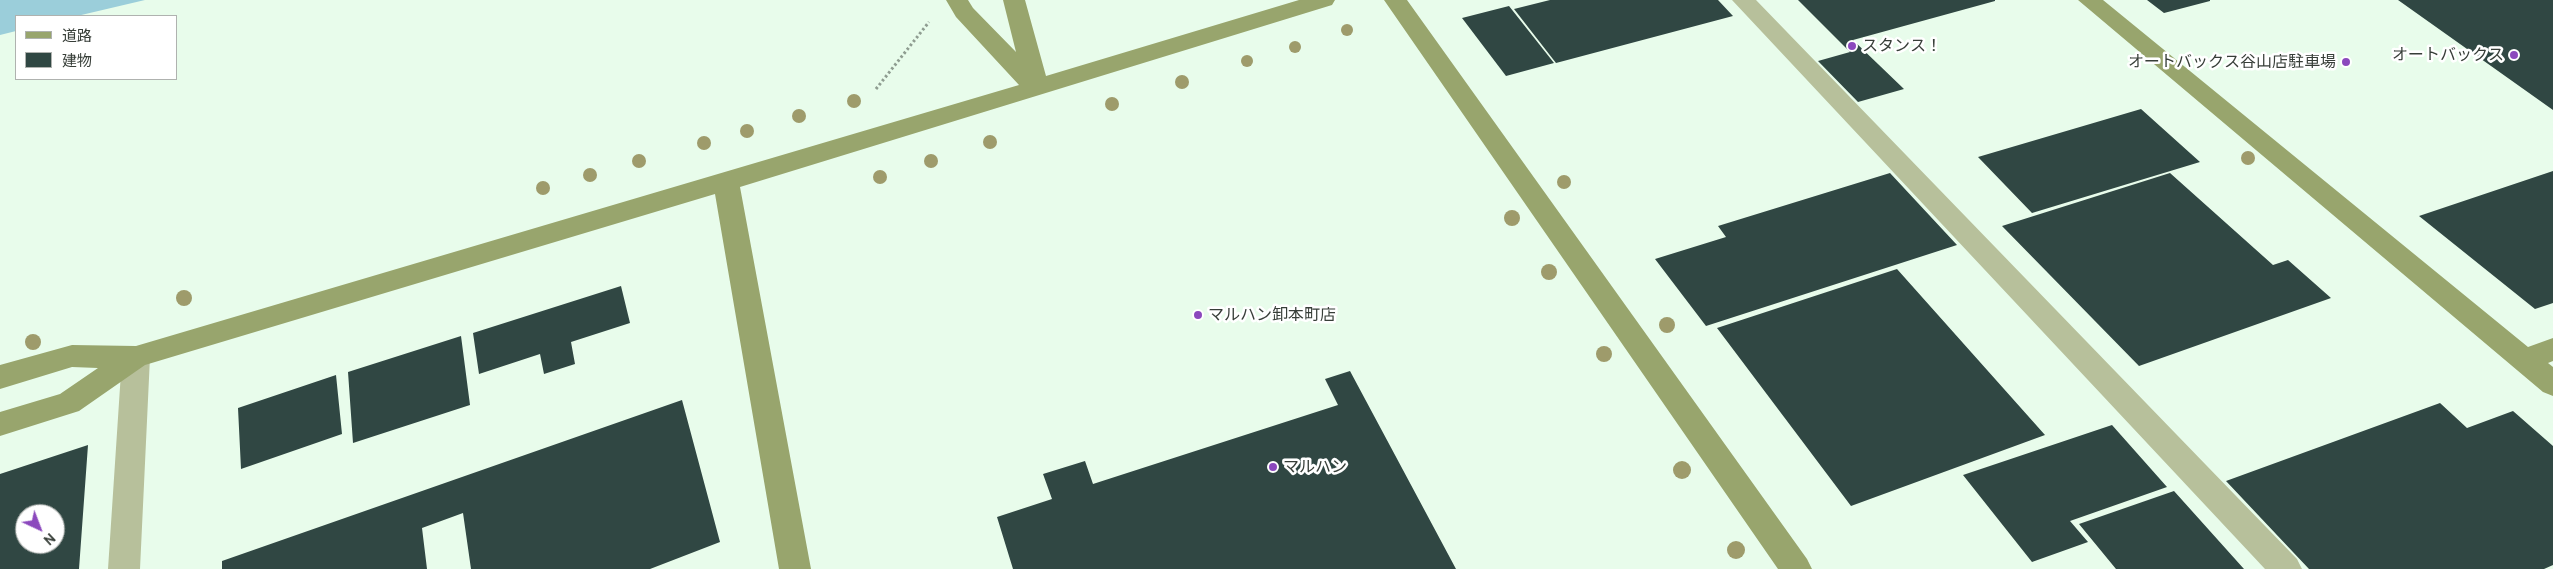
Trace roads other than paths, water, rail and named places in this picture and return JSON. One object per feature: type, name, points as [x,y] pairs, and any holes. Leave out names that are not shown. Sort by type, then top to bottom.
[{"type":"street","points":[[957,0],[964,12],[1036,88]]},
{"type":"street","points":[[1014,0],[1036,88]]},
{"type":"street","points":[[0,377],[72,356],[136,357],[726,182],[1324,0]]},
{"type":"street","points":[[1395,0],[1796,569]]},
{"type":"street","points":[[1743,0],[2286,569]]},
{"type":"street","points":[[2089,0],[2553,384]]},
{"type":"street","points":[[726,182],[795,569]]},
{"type":"street","points":[[2524,360],[2553,350]]},
{"type":"street","points":[[0,424],[69,403],[136,357]]},
{"type":"street","points":[[124,569],[136,357]]},
{"type":"water","points":[[0,0],[145,0],[81,15],[15,15],[15,31],[0,35]]},
{"type":"place","name":"スタンス！","points":[[1852,46]]},
{"type":"place","name":"オートバックス","points":[[2514,55]]},
{"type":"place","name":"オートバックス谷山店駐車場","points":[[2346,62]]},
{"type":"place","name":"マルハン卸本町店","points":[[1198,315]]},
{"type":"place","name":"マルハン","points":[[1273,467]]}]
